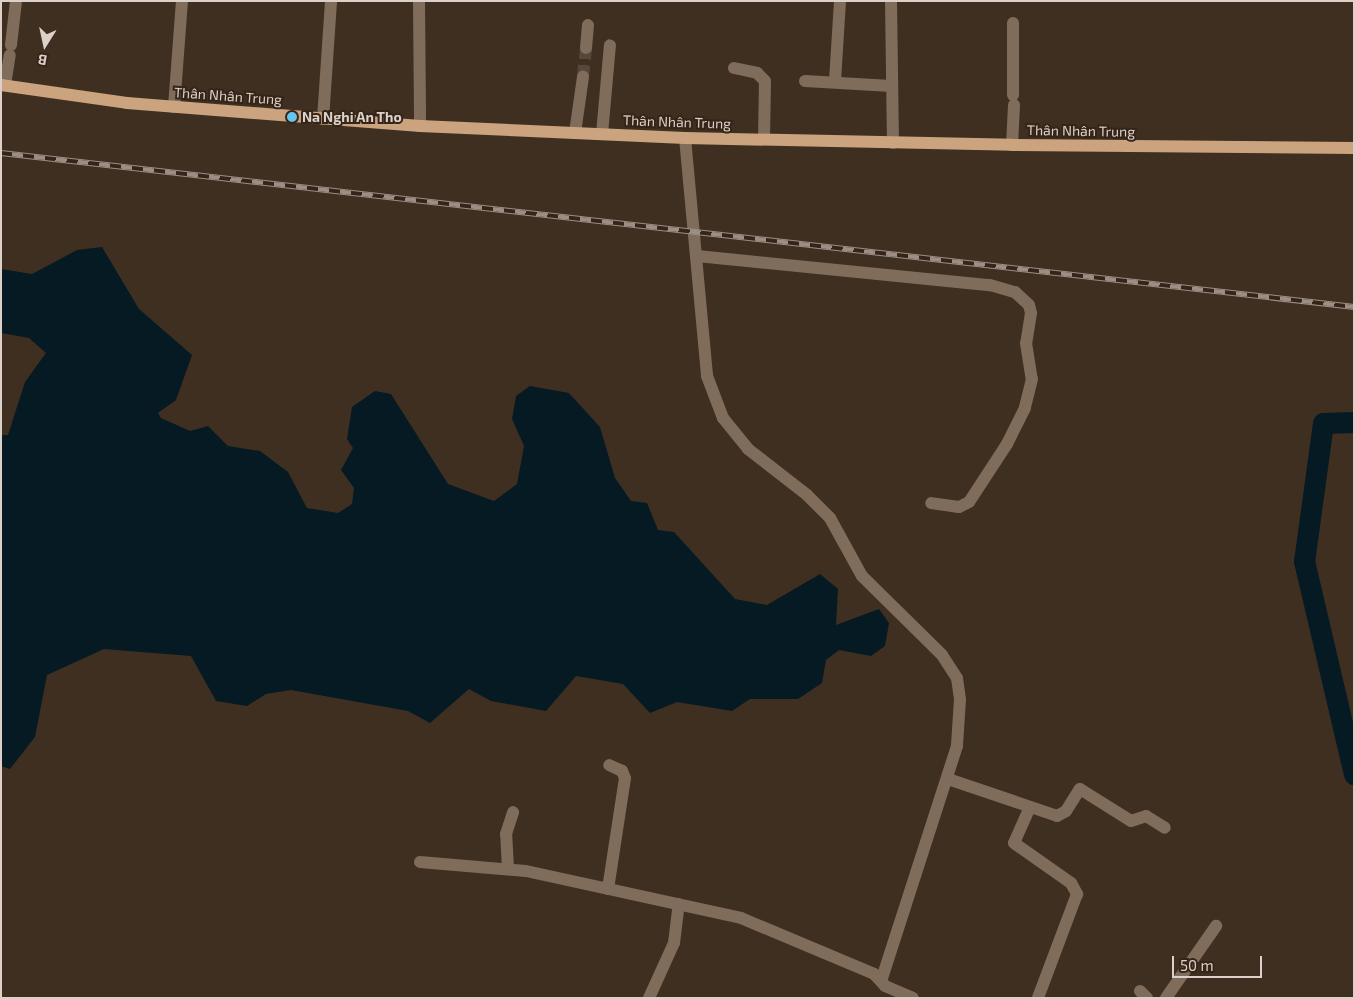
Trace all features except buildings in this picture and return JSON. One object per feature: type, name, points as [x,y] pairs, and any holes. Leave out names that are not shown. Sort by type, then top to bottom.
[{"type":"main road","name":"Thân Nhân Trung","points":[[3,85],[174,107],[420,126],[685,138],[1012,145],[1353,145]]},
{"type":"street","points":[[3,85],[10,50],[16,1]]},
{"type":"street","points":[[174,107],[182,1]]},
{"type":"street","points":[[323,118],[331,1]]},
{"type":"street","points":[[419,1],[420,126]]},
{"type":"street","points":[[835,81],[840,1]]},
{"type":"street","points":[[891,1],[893,142]]},
{"type":"street","points":[[1012,145],[1014,100],[1013,22]]},
{"type":"street","points":[[586,48],[588,25]]},
{"type":"street","points":[[602,134],[610,45]]},
{"type":"street","points":[[734,68],[757,73],[765,81],[764,140]]},
{"type":"street","points":[[575,133],[583,77]]},
{"type":"street","points":[[805,81],[835,81],[891,86]]},
{"type":"street","points":[[685,138],[707,376],[723,418],[748,449],[807,495],[830,518],[862,576],[904,614],[955,673],[959,688],[960,724],[948,779],[881,982]]},
{"type":"street","points":[[697,256],[990,285],[1015,292],[1025,301],[1031,313],[1026,343],[1032,379],[1025,408],[1007,444],[969,502],[959,507],[930,503]]},
{"type":"street","points":[[608,888],[625,778],[622,771],[609,765]]},
{"type":"street","points":[[948,779],[1053,815],[1064,814],[1080,789],[1131,821],[1146,816],[1165,828]]},
{"type":"street","points":[[1030,807],[1014,843],[1071,883],[1077,894],[1038,998]]},
{"type":"street","points":[[508,869],[506,834],[513,812]]},
{"type":"street","points":[[420,862],[508,869],[608,888],[759,924],[874,974],[881,982],[913,998]]},
{"type":"street","points":[[649,998],[674,944],[679,904]]},
{"type":"street","points":[[1166,998],[1216,926]]},
{"type":"water","points":[[102,247],[139,309],[192,355],[176,400],[158,413],[161,418],[190,431],[208,426],[228,446],[260,451],[288,472],[307,508],[338,513],[352,504],[354,488],[341,470],[353,448],[347,439],[352,407],[375,391],[391,394],[448,484],[494,501],[517,484],[524,446],[512,419],[516,396],[530,386],[569,393],[600,427],[615,478],[631,501],[647,503],[658,530],[674,532],[735,599],[767,605],[820,574],[838,589],[836,625],[879,609],[889,623],[885,646],[871,656],[839,650],[826,660],[822,683],[798,699],[750,699],[732,711],[677,702],[650,713],[623,684],[576,676],[546,711],[491,701],[469,689],[430,723],[408,711],[291,690],[266,694],[247,706],[216,701],[191,656],[104,649],[47,675],[35,737],[10,769],[1,766],[1,435],[8,435],[25,382],[46,353],[29,338],[1,333],[1,269],[32,274],[77,250]]},
{"type":"waterway","points":[[1354,422],[1323,423],[1304,561],[1354,774]]},
{"type":"tunnel","points":[[583,77],[586,48]]},
{"type":"railway","points":[[1,153],[1354,307]]},
{"type":"place","name":"Na Nghi An Tho","points":[[292,117]]}]
